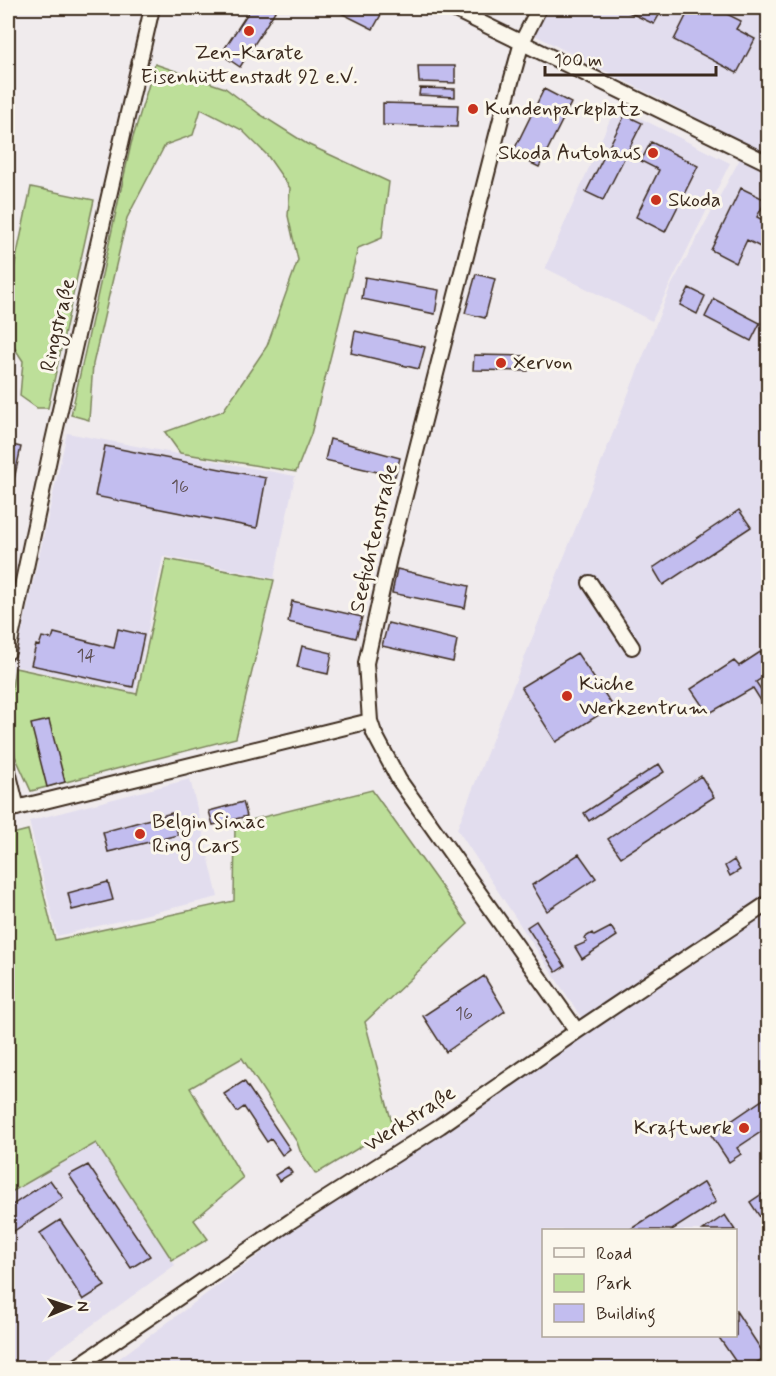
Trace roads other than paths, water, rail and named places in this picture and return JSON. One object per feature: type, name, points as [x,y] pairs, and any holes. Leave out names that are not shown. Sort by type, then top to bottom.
[{"type":"street","name":"Ringstraße","points":[[8,652],[52,445],[152,8]]},
{"type":"street","points":[[451,8],[768,163]]},
{"type":"street","name":"Seefichtenstraße","points":[[540,8],[522,42],[389,558],[366,663],[370,721],[399,780],[577,1031]]},
{"type":"street","points":[[590,583],[632,647]]},
{"type":"street","points":[[8,771],[12,809],[370,721]]},
{"type":"street","name":"Werkstraße","points":[[75,1368],[291,1221],[440,1126],[768,903]]},
{"type":"place","name":"Zen-Karate Eisenhüttenstadt 92 e.V.","points":[[249,31]]},
{"type":"place","name":"Kundenparkplatz","points":[[473,109]]},
{"type":"place","name":"Skoda Autohaus","points":[[653,153]]},
{"type":"place","name":"Skoda","points":[[656,200]]},
{"type":"place","name":"Xervon","points":[[501,363]]},
{"type":"place","name":"Küche Werkzentrum","points":[[567,696]]},
{"type":"place","name":"Belgin Sinac Ring Cars","points":[[140,834]]},
{"type":"place","name":"Kraftwerk","points":[[744,1128]]}]
